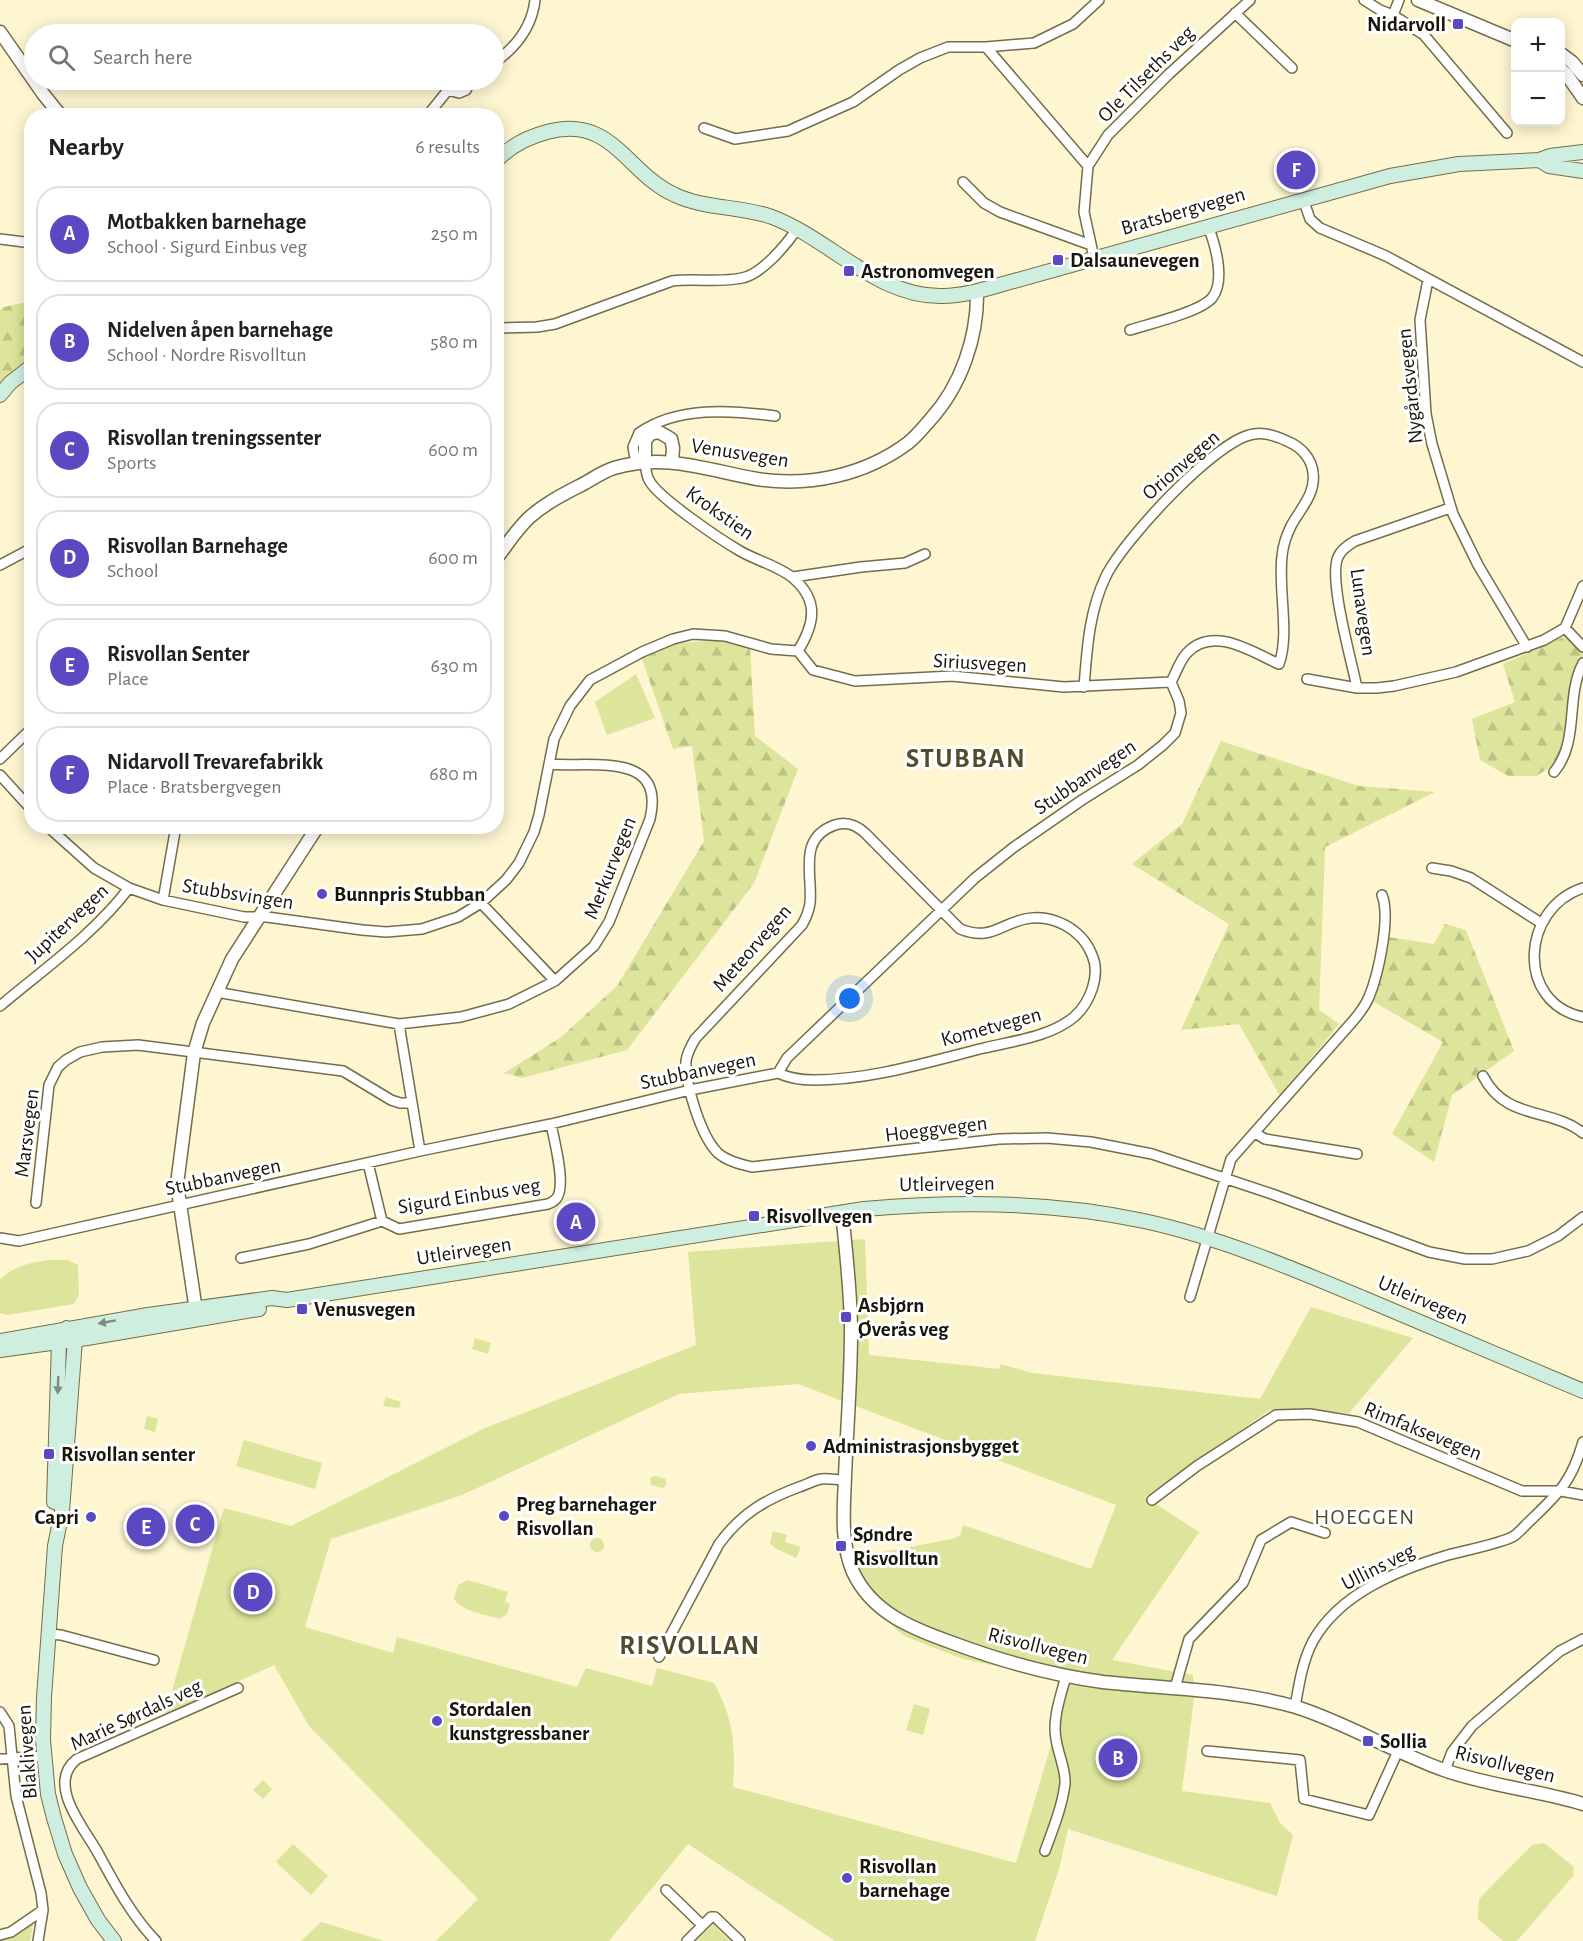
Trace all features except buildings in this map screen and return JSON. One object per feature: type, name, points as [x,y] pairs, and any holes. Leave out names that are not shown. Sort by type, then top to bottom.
[{"type":"main road","name":"Bratsbergvegen","points":[[504,154],[515,145],[537,135],[560,129],[584,130],[603,137],[615,145],[653,182],[673,195],[760,214],[796,229],[902,290],[941,297],[977,291],[1092,252],[1208,226],[1370,180],[1425,169],[1498,161],[1539,160],[1550,156],[1583,154]]},
{"type":"main road","points":[[1583,154],[1583,164]]},
{"type":"main road","name":"Bratsbergvegen","points":[[1539,160],[1549,166],[1583,171]]},
{"type":"main road","points":[[0,395],[10,383],[24,372]]},
{"type":"main road","name":"Utleirvegen","points":[[0,1341],[71,1334],[196,1314],[273,1306],[286,1300],[842,1212],[890,1206],[956,1203],[1026,1205],[1117,1216],[1209,1238],[1287,1266],[1583,1391]]},
{"type":"main road","name":"Blaklivegen","points":[[56,1546],[54,1511],[59,1342],[71,1334]]},
{"type":"main road","name":"Blaklivegen","points":[[71,1334],[62,1511],[56,1546],[43,1720],[44,1756],[54,1818],[65,1854],[98,1920],[114,1941]]},
{"type":"main road","points":[[0,1350],[59,1342]]},
{"type":"street","points":[[504,55],[519,40],[528,23],[535,0]]},
{"type":"street","points":[[704,128],[735,139],[788,131],[853,102],[920,58],[948,47],[1034,43],[1073,24],[1099,0]]},
{"type":"street","name":"Ole Tilseths veg","points":[[1092,252],[1084,212],[1088,166],[1108,135],[1169,74],[1250,0]]},
{"type":"street","points":[[1364,0],[1394,15],[1424,35],[1507,133]]},
{"type":"street","points":[[1394,15],[1399,0]]},
{"type":"street","points":[[1418,0],[1511,39]]},
{"type":"street","points":[[1439,0],[1511,30]]},
{"type":"street","points":[[1235,13],[1292,68]]},
{"type":"street","points":[[0,32],[24,66]]},
{"type":"street","points":[[986,47],[1088,166]]},
{"type":"street","points":[[1565,57],[1583,75]]},
{"type":"street","points":[[1564,72],[1583,98]]},
{"type":"street","points":[[41,90],[55,108]]},
{"type":"street","points":[[433,108],[448,90],[455,93],[465,90]]},
{"type":"street","points":[[963,182],[984,203],[1000,212],[1092,252]]},
{"type":"street","points":[[1303,199],[1308,216],[1317,225],[1386,256],[1583,362]]},
{"type":"street","points":[[1130,330],[1203,307],[1214,297],[1219,268],[1208,226]]},
{"type":"street","points":[[504,327],[555,324],[672,281],[691,278],[744,278],[758,271],[777,254],[796,229]]},
{"type":"street","points":[[0,239],[24,242]]},
{"type":"street","name":"Nygårdsvegen","points":[[1428,280],[1420,320],[1426,414],[1432,444],[1450,508],[1479,565],[1527,647]]},
{"type":"street","name":"Venusvegen","points":[[504,548],[529,518],[551,501],[612,469],[641,463],[672,462],[759,479],[792,482],[823,480],[875,464],[910,442],[939,410],[963,368],[976,326],[977,291]]},
{"type":"street","name":"Krokstien","points":[[775,416],[732,411],[673,416],[639,433],[633,447],[649,482],[688,515],[740,551],[793,578],[806,594],[813,612],[808,635],[798,651]]},
{"type":"street","name":"Venusvegen","points":[[641,463],[645,441],[650,434],[659,432],[671,439],[672,462]]},
{"type":"street","name":"Orionvegen","points":[[1084,687],[1092,611],[1106,575],[1129,540],[1163,501],[1224,449],[1254,434],[1293,443],[1305,454],[1313,473],[1312,488],[1307,502],[1291,525],[1284,541],[1280,577],[1284,651],[1279,664],[1228,641],[1214,640],[1201,643],[1187,653],[1171,682]]},
{"type":"street","name":"Lunavegen","points":[[1357,688],[1336,583],[1338,558],[1346,547],[1355,541],[1450,508]]},
{"type":"street","points":[[0,565],[24,552]]},
{"type":"street","points":[[793,578],[905,563],[925,555]]},
{"type":"street","points":[[1307,679],[1357,688],[1394,686],[1456,672],[1527,647],[1564,628],[1583,586]]},
{"type":"street","points":[[1564,628],[1583,647]]},
{"type":"street","name":"Stubbsvingen","points":[[56,834],[94,868],[129,888],[163,900],[244,916],[362,930],[407,932],[439,925],[481,903],[506,880],[527,850],[539,814],[554,739],[570,706],[590,680],[642,652],[673,639],[693,634],[725,636],[771,649],[798,651]]},
{"type":"street","name":"Siriusvegen","points":[[798,651],[813,670],[855,681],[952,676],[1064,687],[1171,682]]},
{"type":"street","points":[[1554,772],[1562,762],[1568,747],[1575,681],[1583,663]]},
{"type":"street","name":"Stubbanvegen","points":[[0,1238],[19,1241],[551,1124],[690,1090],[778,1073],[787,1058],[940,909],[975,878],[1014,847],[1138,765],[1163,745],[1175,733],[1180,713],[1179,701],[1171,682]]},
{"type":"street","points":[[0,759],[24,736]]},
{"type":"street","name":"Merkurvegen","points":[[216,992],[399,1024],[441,1020],[481,1012],[508,1004],[555,981],[586,954],[603,934],[650,819],[653,800],[650,786],[645,779],[629,769],[607,764],[549,764]]},
{"type":"street","points":[[0,775],[24,801]]},
{"type":"street","name":"Meteorvegen","points":[[690,1090],[686,1058],[695,1039],[802,925],[807,916],[810,896],[808,856],[816,839],[827,829],[846,823],[859,828],[940,909]]},
{"type":"street","name":"Stubbsvingen","points":[[163,900],[175,834]]},
{"type":"street","points":[[196,1314],[177,1173],[194,1053],[216,992],[232,959],[313,834]]},
{"type":"street","points":[[1432,868],[1451,871],[1476,881],[1541,923]]},
{"type":"street","name":"Jupitervegen","points":[[0,1006],[108,913],[129,888]]},
{"type":"street","points":[[1583,888],[1560,900],[1541,923],[1534,944],[1534,959],[1542,988],[1559,1007],[1568,1013],[1583,1017]]},
{"type":"street","points":[[1190,1297],[1231,1159],[1353,1021],[1368,1000],[1385,924],[1385,903],[1382,895]]},
{"type":"street","points":[[481,903],[555,981]]},
{"type":"street","name":"Kometvegen","points":[[778,1073],[791,1079],[813,1080],[853,1077],[903,1068],[1043,1033],[1075,1016],[1087,1002],[1095,972],[1093,956],[1076,932],[1064,924],[1044,918],[1025,919],[998,931],[970,933],[960,929],[940,909]]},
{"type":"street","points":[[399,1024],[420,1151]]},
{"type":"street","name":"Marsvegen","points":[[36,1203],[49,1085],[58,1067],[81,1052],[121,1045],[194,1053]]},
{"type":"street","points":[[194,1053],[343,1071],[391,1100],[412,1103]]},
{"type":"street","points":[[1483,1076],[1496,1093],[1517,1108],[1565,1122],[1583,1133]]},
{"type":"street","name":"Hoeggvegen","points":[[690,1090],[710,1144],[721,1156],[730,1161],[752,1167],[972,1141],[1047,1138],[1091,1142],[1152,1154],[1226,1178],[1429,1252],[1458,1259],[1492,1259],[1528,1251],[1558,1236],[1583,1217]]},
{"type":"street","name":"Sigurd Einbus veg","points":[[241,1258],[309,1244],[382,1221],[399,1229],[548,1204],[556,1199],[560,1192],[561,1182],[551,1124]]},
{"type":"street","points":[[1255,1133],[1265,1138],[1357,1154]]},
{"type":"street","name":"Sigurd Einbus veg","points":[[368,1164],[382,1221]]},
{"type":"street","name":"Risvollvegen","points":[[842,1212],[849,1271],[851,1332],[845,1480],[845,1545],[854,1572],[874,1602],[890,1616],[934,1636],[1002,1660],[1066,1676],[1102,1682],[1246,1695],[1295,1707],[1445,1770],[1583,1804]]},
{"type":"street","name":"Rimfaksevegen","points":[[1152,1500],[1197,1466],[1276,1415],[1310,1414],[1358,1422],[1522,1491],[1561,1491]]},
{"type":"street","name":"Ullins veg","points":[[1295,1707],[1301,1675],[1312,1643],[1337,1609],[1371,1586],[1413,1565],[1513,1536],[1561,1491],[1577,1464],[1583,1443]]},
{"type":"street","points":[[659,1657],[719,1544],[744,1514],[785,1492],[820,1479],[845,1480]]},
{"type":"street","points":[[1561,1491],[1583,1496]]},
{"type":"street","points":[[1176,1688],[1189,1639],[1242,1583],[1261,1540],[1291,1522],[1325,1533]]},
{"type":"street","points":[[49,1634],[154,1660]]},
{"type":"street","points":[[1445,1770],[1452,1752],[1472,1726],[1560,1651],[1583,1639]]},
{"type":"street","points":[[1045,1851],[1065,1784],[1065,1773],[1055,1737],[1056,1716],[1066,1676]]},
{"type":"street","name":"Marie Sørdals veg","points":[[156,1941],[130,1911],[74,1815],[69,1804],[66,1784],[67,1770],[77,1759],[238,1688]]},
{"type":"street","points":[[0,1712],[9,1726],[16,1796],[41,1893],[43,1910],[38,1941]]},
{"type":"street","points":[[1207,1751],[1299,1760],[1304,1799],[1369,1815],[1398,1751]]},
{"type":"street","points":[[0,1759],[44,1756]]},
{"type":"street","points":[[666,1890],[702,1924]]},
{"type":"street","points":[[0,1935],[11,1932],[43,1910]]},
{"type":"street","points":[[687,1941],[711,1917],[715,1917],[740,1941]]},
{"type":"green space","points":[[24,303],[24,364],[9,375],[0,386],[0,310]]},
{"type":"green space","points":[[1566,636],[1583,653],[1568,742],[1559,762],[1536,776],[1508,776],[1480,760],[1472,719],[1515,702],[1503,664]]},
{"type":"green space","points":[[722,640],[750,648],[755,736],[798,769],[754,883],[627,1050],[522,1078],[504,1073],[560,1038],[617,986],[704,841],[692,746],[673,749],[641,656],[678,643]]},
{"type":"green space","points":[[636,674],[655,718],[607,735],[595,702]]},
{"type":"green space","points":[[1221,741],[1359,786],[1435,792],[1325,847],[1319,1010],[1339,1024],[1280,1096],[1239,1024],[1181,1030],[1229,924],[1132,864],[1182,824]]},
{"type":"green space","points":[[1445,924],[1466,930],[1514,1051],[1452,1095],[1434,1162],[1392,1134],[1443,1042],[1374,1002],[1388,937],[1434,944]]},
{"type":"green space","points":[[865,1239],[869,1355],[999,1369],[1001,1364],[1032,1373],[1260,1399],[1311,1307],[1413,1338],[1349,1413],[1270,1410],[1145,1497],[1199,1532],[1112,1660],[1193,1675],[1194,1699],[1182,1791],[1270,1803],[1280,1823],[1293,1835],[1277,1896],[1068,1829],[1059,1869],[1035,1941],[835,1941],[688,1844],[609,1941],[436,1941],[478,1899],[309,1726],[274,1665],[165,1715],[224,1508],[291,1526],[483,1429],[696,1345],[688,1252]],"holes":[[[798,1384],[1116,1505],[1091,1569],[963,1525],[960,1536],[952,1539],[851,1558],[871,1607],[904,1636],[963,1659],[1063,1680],[1054,1735],[1016,1863],[733,1787],[734,1758],[730,1722],[714,1683],[657,1668],[652,1686],[586,1668],[577,1687],[397,1637],[393,1653],[305,1627],[331,1539],[462,1495],[679,1394]]]},
{"type":"green space","points":[[48,1260],[67,1260],[78,1265],[79,1294],[74,1304],[8,1315],[0,1313],[0,1280],[16,1268]]},
{"type":"green space","points":[[475,1338],[491,1343],[488,1354],[472,1349]]},
{"type":"green space","points":[[386,1397],[401,1402],[399,1408],[383,1406]]},
{"type":"green space","points":[[147,1416],[158,1419],[155,1432],[144,1429]]},
{"type":"green space","points":[[244,1440],[322,1463],[315,1489],[236,1466]]},
{"type":"green space","points":[[654,1476],[666,1479],[666,1486],[662,1488],[651,1485],[650,1478]]},
{"type":"green space","points":[[773,1531],[787,1535],[785,1542],[801,1547],[796,1558],[775,1548],[770,1543]]},
{"type":"green space","points":[[594,1538],[600,1538],[604,1545],[600,1552],[594,1552],[590,1548],[590,1542]]},
{"type":"green space","points":[[468,1580],[508,1592],[505,1602],[510,1604],[507,1614],[500,1619],[469,1610],[458,1603],[454,1599],[458,1585]]},
{"type":"green space","points":[[914,1704],[930,1709],[923,1735],[906,1730]]},
{"type":"green space","points":[[263,1780],[272,1789],[263,1799],[253,1790]]},
{"type":"green space","points":[[1544,1843],[1574,1867],[1573,1876],[1517,1941],[1503,1941],[1478,1919],[1479,1899],[1532,1845]]},
{"type":"green space","points":[[293,1844],[328,1876],[311,1895],[276,1862]]},
{"type":"green space","points":[[34,1920],[30,1941],[0,1941],[0,1938]]},
{"type":"green space","points":[[321,1922],[384,1941],[301,1941]]},
{"type":"green space","points":[[713,1924],[730,1941],[696,1941]]},
{"type":"place","name":"Nidarvoll","points":[[1458,24]]},
{"type":"place","name":"Nidarvoll Trevarefabrikk","points":[[1296,170]]},
{"type":"place","name":"Dalsaunevegen","points":[[1058,260]]},
{"type":"place","name":"Astronomvegen","points":[[849,271]]},
{"type":"place","name":"Bunnpris Stubban","points":[[322,894]]},
{"type":"place","name":"Risvollvegen","points":[[754,1216]]},
{"type":"place","name":"Motbakken barnehage","points":[[576,1222]]},
{"type":"place","name":"Venusvegen","points":[[302,1309]]},
{"type":"place","name":"Asbjørn Øverås veg","points":[[846,1317]]},
{"type":"place","name":"Administrasjonsbygget","points":[[811,1446]]},
{"type":"place","name":"Risvollan senter","points":[[49,1454]]},
{"type":"place","name":"Preg barnehager Risvollan","points":[[504,1516]]},
{"type":"place","name":"Capri","points":[[91,1517]]},
{"type":"place","name":"Risvollan treningssenter","points":[[195,1524]]},
{"type":"place","name":"Risvollan Senter","points":[[146,1527]]},
{"type":"place","name":"Søndre Risvolltun","points":[[841,1546]]},
{"type":"place","name":"Risvollan Barnehage","points":[[253,1592]]},
{"type":"place","name":"Stordalen kunstgressbaner","points":[[437,1721]]},
{"type":"place","name":"Sollia","points":[[1368,1741]]},
{"type":"place","name":"Nidelven åpen barnehage","points":[[1118,1758]]},
{"type":"place","name":"Risvollan barnehage","points":[[847,1878]]},
{"type":"district","name":"STUBBAN","points":[[966,758]]},
{"type":"district","name":"HOEGGEN","points":[[1365,1517]]},
{"type":"district","name":"RISVOLLAN","points":[[690,1645]]}]
